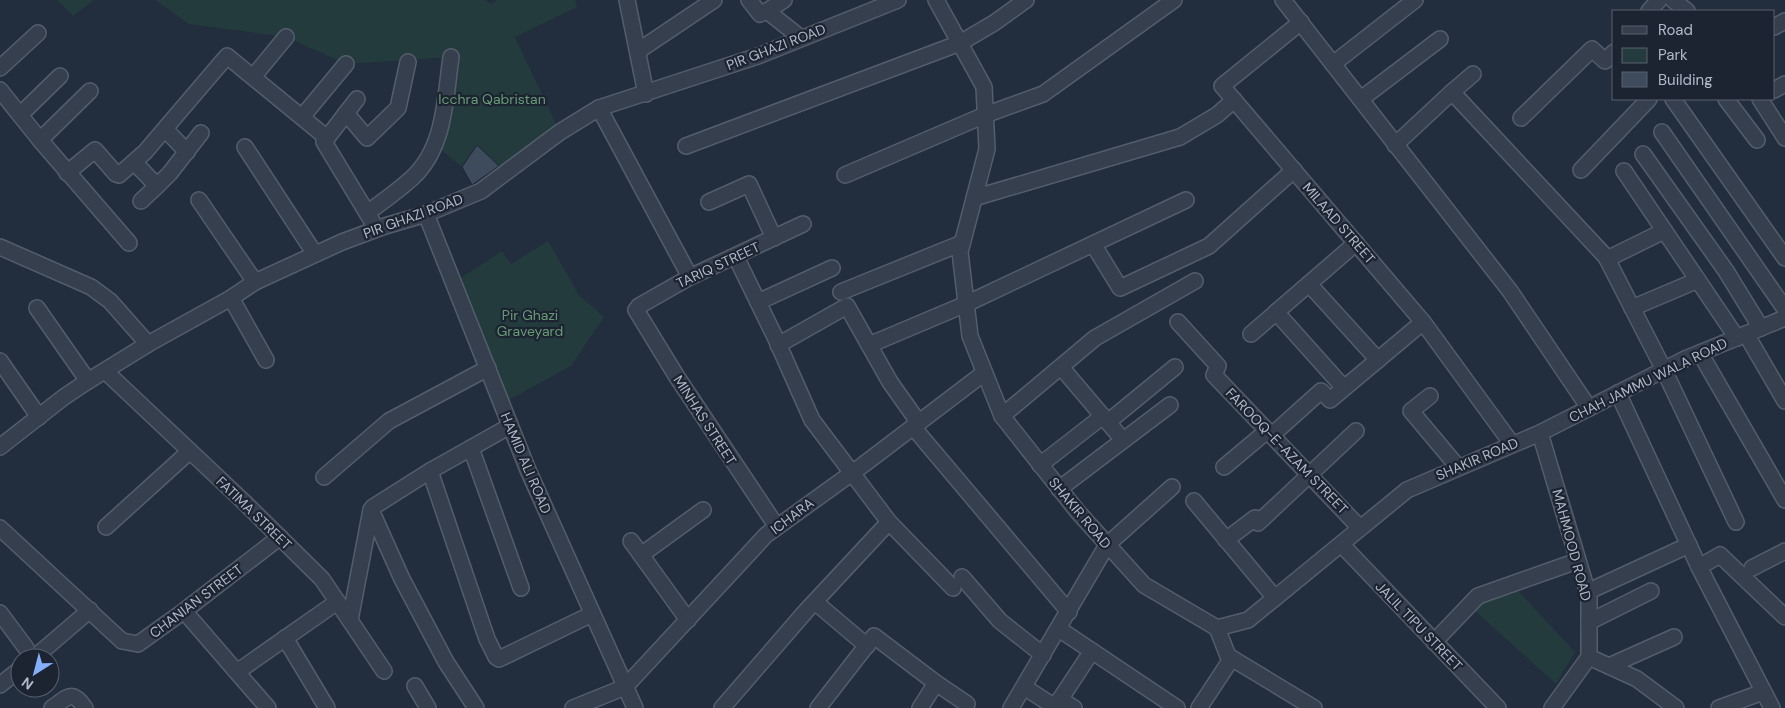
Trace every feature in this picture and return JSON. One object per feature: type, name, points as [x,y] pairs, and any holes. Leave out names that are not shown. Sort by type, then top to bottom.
[{"type":"street","points":[[627,0],[646,94]]},
{"type":"street","points":[[638,51],[714,0]]},
{"type":"street","points":[[749,0],[760,14],[784,0]]},
{"type":"street","name":"PIR GHAZI ROAD","points":[[0,447],[64,397],[88,381],[148,344],[231,298],[255,282],[315,254],[376,229],[426,214],[481,191],[566,128],[600,108],[758,56],[898,0]]},
{"type":"street","name":"SHAKIR ROAD","points":[[936,0],[984,87],[986,149],[960,252],[970,336],[1002,416],[1059,489],[1144,585],[1217,628],[1248,620],[1407,490],[1540,432]]},
{"type":"street","points":[[686,146],[960,43],[994,24],[1026,0]]},
{"type":"street","points":[[845,175],[985,115],[1043,94],[1174,0]]},
{"type":"street","points":[[1283,0],[1510,292],[1589,408]]},
{"type":"street","points":[[1334,64],[1415,0]]},
{"type":"street","points":[[1650,10],[1659,0]]},
{"type":"street","points":[[1673,0],[1686,10]]},
{"type":"street","points":[[767,11],[801,38]]},
{"type":"street","name":"MILAAD STREET","points":[[1301,22],[1222,86],[1423,322],[1512,444]]},
{"type":"street","points":[[0,68],[38,32]]},
{"type":"street","points":[[253,77],[286,36]]},
{"type":"street","points":[[1361,99],[1440,39]]},
{"type":"street","points":[[1521,118],[1592,49],[1605,61],[1612,54]]},
{"type":"street","points":[[67,173],[93,150],[118,175],[145,152],[227,56],[327,138]]},
{"type":"street","points":[[367,214],[413,178],[433,152],[443,118],[451,57]]},
{"type":"street","points":[[346,113],[367,138],[398,108],[408,62]]},
{"type":"street","points":[[302,117],[346,64]]},
{"type":"street","points":[[1395,145],[1473,74]]},
{"type":"street","points":[[20,115],[60,76]]},
{"type":"street","points":[[0,90],[67,173],[129,243]]},
{"type":"street","points":[[40,140],[90,91]]},
{"type":"street","points":[[1452,92],[1607,259],[1664,370],[1736,522]]},
{"type":"street","points":[[357,99],[324,142],[376,229]]},
{"type":"street","points":[[974,198],[1180,137],[1217,115],[1234,100]]},
{"type":"street","points":[[1581,170],[1648,100]]},
{"type":"street","points":[[1674,100],[1785,258]]},
{"type":"street","points":[[1727,100],[1757,140]]},
{"type":"street","points":[[1761,100],[1785,138]]},
{"type":"street","points":[[600,108],[690,277]]},
{"type":"street","points":[[165,129],[187,152]]},
{"type":"street","points":[[1662,132],[1785,309]]},
{"type":"street","points":[[141,201],[170,173],[201,133]]},
{"type":"street","points":[[245,147],[315,254]]},
{"type":"street","points":[[1643,154],[1726,271],[1761,328]]},
{"type":"street","points":[[134,162],[157,186]]},
{"type":"street","points":[[1093,244],[1120,288],[1209,246],[1294,170]]},
{"type":"street","points":[[1624,171],[1698,280],[1741,336],[1785,401]]},
{"type":"street","points":[[709,202],[749,184],[774,238]]},
{"type":"street","points":[[199,200],[255,282]]},
{"type":"street","points":[[869,345],[966,304],[1186,200]]},
{"type":"street","name":"HAMID ALI ROAD","points":[[426,214],[528,470],[634,708]]},
{"type":"street","name":"TARIQ STREET","points":[[636,310],[639,306],[690,277],[803,224]]},
{"type":"street","points":[[1607,259],[1664,231]]},
{"type":"street","points":[[841,292],[962,243]]},
{"type":"street","points":[[1251,334],[1356,243]]},
{"type":"street","points":[[0,247],[91,287],[110,301],[148,344]]},
{"type":"street","points":[[736,256],[812,420],[851,474],[889,522],[1000,621],[1043,655]]},
{"type":"street","points":[[758,302],[832,268]]},
{"type":"street","points":[[1632,308],[1698,280]]},
{"type":"street","points":[[1002,416],[1095,338],[1195,281]]},
{"type":"street","points":[[1309,284],[1378,360]]},
{"type":"street","points":[[231,298],[266,360]]},
{"type":"street","points":[[778,345],[847,306],[916,425],[1069,612]]},
{"type":"street","points":[[37,308],[88,381]]},
{"type":"street","name":"MINHAS STREET","points":[[636,310],[677,377],[777,527]]},
{"type":"street","points":[[1276,312],[1344,388]]},
{"type":"street","name":"CHAH JAMMU WALA ROAD","points":[[1540,432],[1700,353],[1785,318]]},
{"type":"street","name":"FAROOQ-E-AZAM STREET","points":[[1178,322],[1218,366],[1214,375],[1360,528]]},
{"type":"street","points":[[1224,467],[1322,391],[1330,400],[1423,322]]},
{"type":"street","points":[[1700,353],[1785,500]]},
{"type":"street","points":[[0,361],[39,417]]},
{"type":"street","points":[[1061,367],[1123,440]]},
{"type":"street","points":[[1040,465],[1175,367]]},
{"type":"street","points":[[324,477],[389,421],[488,368]]},
{"type":"street","name":"FATIMA STREET","points":[[105,371],[322,579],[384,672]]},
{"type":"street","name":"ICHARA","points":[[625,687],[766,536],[984,373]]},
{"type":"street","points":[[1618,393],[1699,567],[1772,708]]},
{"type":"street","points":[[1430,396],[1411,411],[1458,467]]},
{"type":"street","points":[[1059,489],[1170,405]]},
{"type":"street","points":[[350,620],[373,506],[510,426]]},
{"type":"street","points":[[1226,540],[1255,518],[1258,522],[1356,430]]},
{"type":"street","name":"MAHMOOD ROAD","points":[[1540,432],[1587,592],[1589,657]]},
{"type":"street","points":[[471,448],[521,588]]},
{"type":"street","points":[[106,527],[190,451]]},
{"type":"street","points":[[430,471],[487,639],[497,659],[592,614]]},
{"type":"street","points":[[1011,708],[1107,545],[1172,486]]},
{"type":"street","points":[[1194,501],[1275,598]]},
{"type":"street","points":[[371,510],[406,587],[446,662],[476,708]]},
{"type":"street","points":[[641,555],[703,510]]},
{"type":"street","points":[[722,708],[815,602],[889,522]]},
{"type":"street","name":"CHANIAN STREET","points":[[0,528],[122,641],[138,644],[184,612],[280,537]]},
{"type":"street","points":[[631,541],[688,620]]},
{"type":"street","name":"JALIL TIPU STREET","points":[[1341,544],[1498,708]]},
{"type":"street","points":[[1587,592],[1689,545]]},
{"type":"street","points":[[1752,568],[1785,551]]},
{"type":"street","points":[[1699,567],[1720,555],[1785,617]]},
{"type":"street","points":[[1434,642],[1478,596],[1577,561]]},
{"type":"street","points":[[1589,622],[1651,591]]},
{"type":"street","points":[[237,672],[337,602]]},
{"type":"street","points":[[815,602],[867,646]]},
{"type":"street","points":[[37,648],[90,610]]},
{"type":"street","points":[[184,612],[268,708]]},
{"type":"street","points":[[0,613],[26,648]]},
{"type":"street","points":[[1199,708],[1230,661],[1217,628]]},
{"type":"street","points":[[1059,629],[1177,708]]},
{"type":"street","points":[[818,708],[874,636],[967,704]]},
{"type":"street","points":[[1609,666],[1674,637]]},
{"type":"street","points":[[285,638],[327,708]]},
{"type":"street","points":[[1024,687],[1055,707],[1092,651]]},
{"type":"street","points":[[1228,656],[1314,708]]},
{"type":"street","points":[[1552,708],[1589,657],[1638,679],[1676,708]]},
{"type":"street","points":[[0,685],[10,677]]},
{"type":"street","points":[[920,708],[936,683]]},
{"type":"street","points":[[415,686],[428,708]]},
{"type":"street","points":[[573,708],[625,687]]},
{"type":"street","points":[[1719,708],[1763,692]]},
{"type":"street","points":[[52,708],[70,696],[79,698],[85,708]]},
{"type":"street","points":[[1060,699],[1074,708]]},
{"type":"green space","points":[[57,0],[94,0],[73,16]]},
{"type":"green space","name":"Icchra Qabristan","points":[[155,0],[485,0],[491,4],[497,0],[575,0],[577,7],[515,37],[560,132],[506,174],[477,145],[462,167],[435,145],[451,57],[346,64],[286,37],[189,24]]},
{"type":"green space","name":"Pir Ghazi Graveyard","points":[[548,241],[579,295],[604,317],[571,366],[501,404],[453,283],[502,251],[511,264]]},
{"type":"green space","points":[[1512,584],[1575,652],[1556,684],[1473,609]]},
{"type":"building","points":[[477,145],[499,166],[472,185],[462,167]]}]
